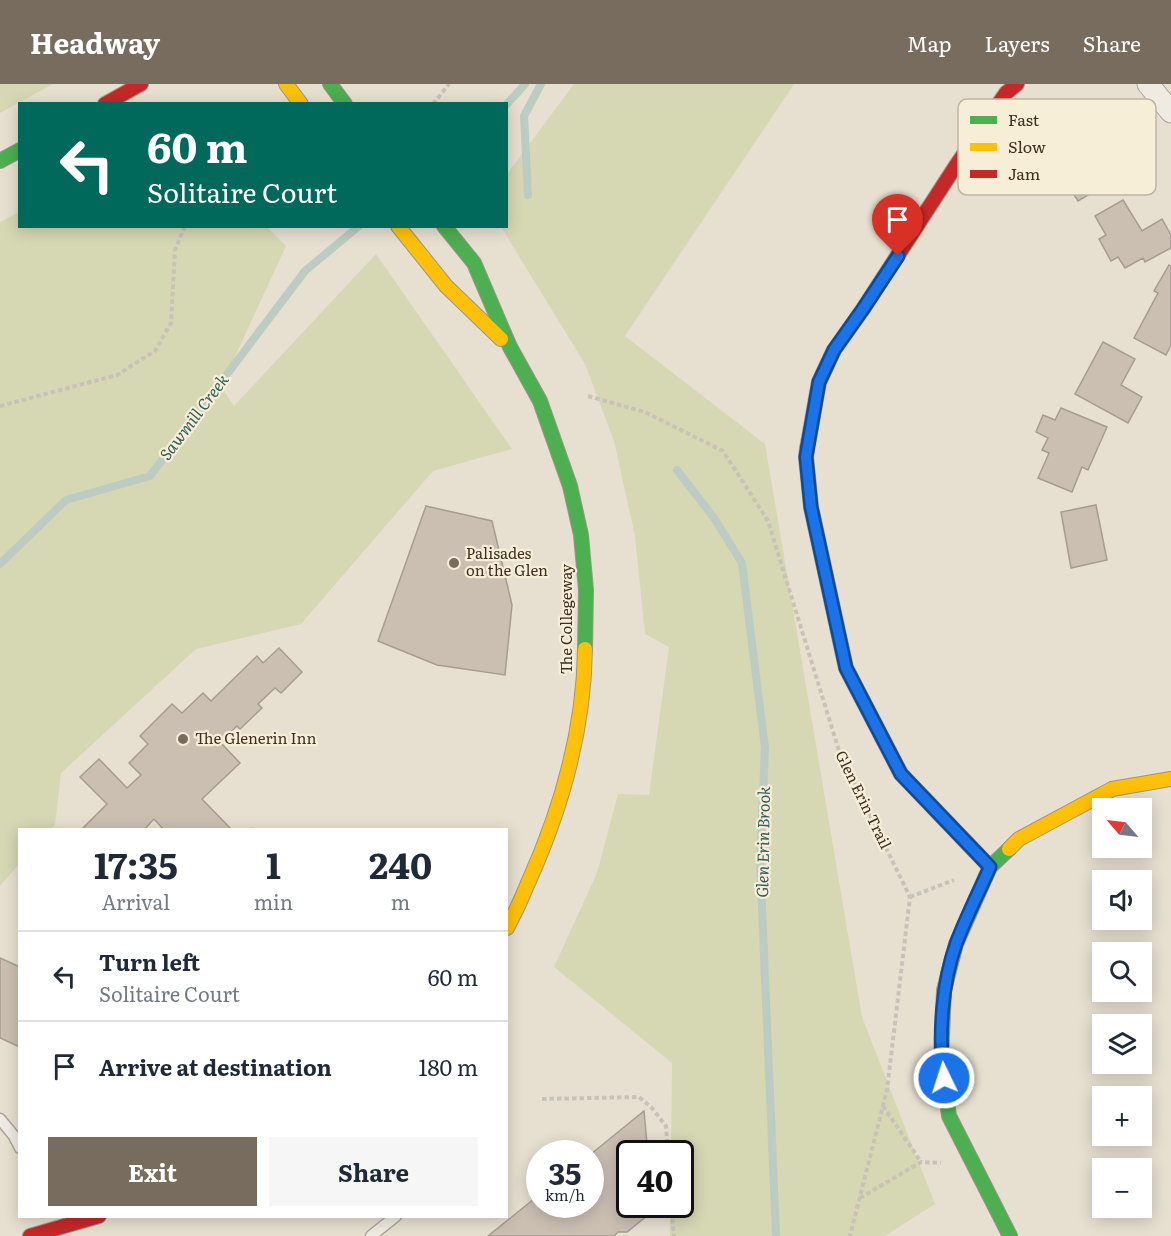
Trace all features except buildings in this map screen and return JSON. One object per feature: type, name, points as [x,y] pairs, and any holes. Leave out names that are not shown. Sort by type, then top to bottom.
[{"type":"street","points":[[109,102],[141,84]]},
{"type":"street","points":[[286,84],[300,102]]},
{"type":"street","points":[[330,84],[344,102]]},
{"type":"street","points":[[1002,99],[1017,84]]},
{"type":"street","points":[[1148,84],[1171,112]]},
{"type":"street","points":[[0,160],[18,151]]},
{"type":"street","points":[[958,163],[834,350],[819,382],[806,457],[811,507],[846,668],[901,774],[990,867]]},
{"type":"street","name":"The Collegeway","points":[[400,228],[446,286],[510,347]]},
{"type":"street","name":"The Collegeway","points":[[446,228],[474,263],[510,347],[540,401],[558,447],[581,535],[586,590],[585,667],[578,723],[564,788],[543,850],[508,926]]},
{"type":"street","points":[[1010,1236],[949,1116],[941,1059],[944,990],[956,944],[990,867],[1019,838],[1112,789],[1171,779]]},
{"type":"street","points":[[36,1233],[92,1218]]},
{"type":"lane","points":[[0,1119],[18,1144]]},
{"type":"lane","points":[[371,1236],[394,1218]]},
{"type":"path","points":[[435,102],[449,84]]},
{"type":"path","points":[[2,406],[117,375],[154,351],[171,323],[175,250],[184,228]]},
{"type":"path","name":"Glen Erin Trail","points":[[588,396],[645,412],[723,451],[768,521],[840,754],[910,897]]},
{"type":"path","points":[[850,1236],[887,1090],[910,897],[990,867]]},
{"type":"path","points":[[542,1099],[639,1097],[652,1108],[666,1126],[667,1140]]},
{"type":"path","points":[[859,1199],[921,1162],[883,1106]]},
{"type":"path","points":[[672,1218],[674,1236]]},
{"type":"green space","points":[[0,84],[53,84],[18,102],[0,113]]},
{"type":"green space","points":[[574,84],[794,84],[625,336],[765,444],[862,1017],[935,1204],[885,1236],[670,1236],[670,1218],[694,1218],[694,1140],[671,1140],[672,1063],[554,967],[597,873],[618,794],[649,795],[669,647],[645,634],[635,536],[614,441],[585,364],[502,228],[508,228],[508,173]]},
{"type":"green space","points":[[18,213],[18,228],[268,228],[286,246],[221,387],[234,406],[376,254],[512,449],[433,471],[301,624],[196,649],[61,773],[55,825],[51,828],[18,828],[18,865],[0,886],[0,222]]},
{"type":"waterway","name":"Sawmill Creek","points":[[508,103],[525,84]]},
{"type":"waterway","name":"Glen Erin Brook","points":[[528,195],[524,116],[541,84]]},
{"type":"waterway","name":"Sawmill Creek","points":[[0,564],[66,500],[150,476],[305,271],[357,228]]},
{"type":"waterway","name":"Glen Erin Brook","points":[[677,470],[714,518],[742,563],[765,748],[760,860],[776,1236]]},
{"type":"traffic: fast","points":[[330,84],[344,102]]},
{"type":"traffic: fast","points":[[0,161],[18,151]]},
{"type":"traffic: fast","points":[[446,228],[474,263],[510,347],[540,401],[570,486],[581,535],[586,590],[585,649]]},
{"type":"traffic: fast","points":[[807,449],[811,507],[846,668],[901,774],[990,867]]},
{"type":"traffic: fast","points":[[1009,849],[990,867],[956,944],[944,990],[941,1059],[949,1116],[1010,1236]]},
{"type":"traffic: slow","points":[[286,84],[300,102]]},
{"type":"traffic: slow","points":[[400,228],[446,286],[501,339]]},
{"type":"traffic: slow","points":[[508,926],[540,855],[560,798],[575,739],[584,679],[585,649]]},
{"type":"traffic: slow","points":[[1009,849],[1019,839],[1112,789],[1171,779]]},
{"type":"traffic: jam","points":[[109,102],[141,84]]},
{"type":"traffic: jam","points":[[1002,99],[1017,84]]},
{"type":"traffic: jam","points":[[807,449],[819,382],[834,350],[958,163]]},
{"type":"traffic: jam","points":[[30,1236],[92,1218]]},
{"type":"place","name":"Palisades on the Glen","points":[[454,563]]},
{"type":"place","name":"The Glenerin Inn","points":[[183,739]]},
{"type":"route","points":[[898,256],[834,350],[819,382],[806,457],[811,507],[846,668],[901,774],[990,867],[956,944],[944,990],[941,1059],[944,1078]]}]
